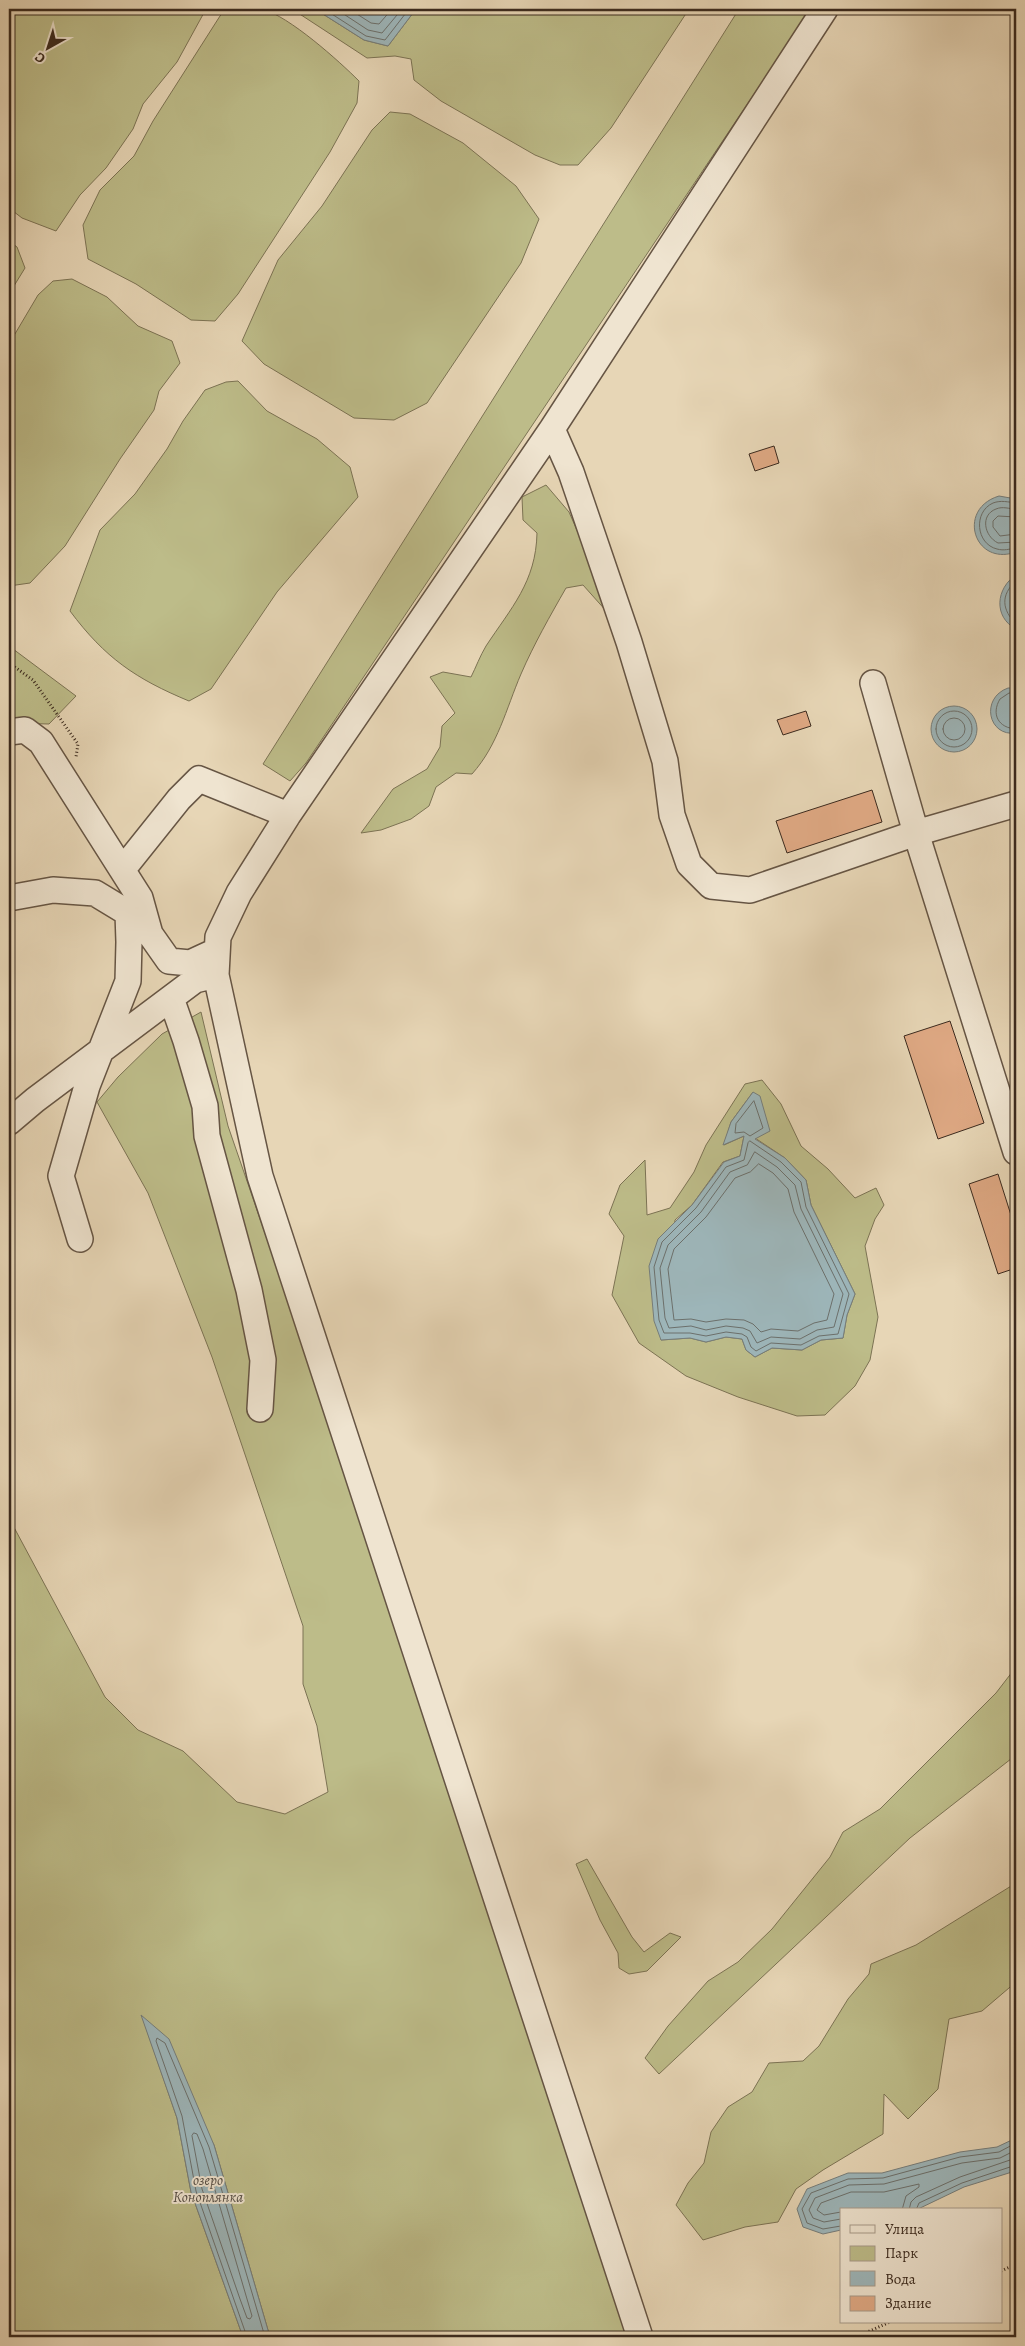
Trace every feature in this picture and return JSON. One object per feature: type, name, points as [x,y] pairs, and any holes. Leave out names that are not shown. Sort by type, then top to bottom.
[{"type":"street","points":[[640,2337],[260,1176],[216,963],[218,937],[239,893],[288,815],[552,429],[825,9]]},
{"type":"street","points":[[552,429],[571,472],[629,642],[665,761],[672,815],[689,864],[711,886],[750,890],[916,833],[1016,804]]},
{"type":"street","points":[[873,683],[916,833],[1006,1081],[1016,1152]]},
{"type":"street","points":[[9,732],[25,730],[41,742],[140,898],[150,934]]},
{"type":"street","points":[[123,869],[179,799],[199,779],[288,815]]},
{"type":"street","points":[[9,898],[53,890],[95,893],[128,913],[150,934],[169,962],[216,963]]},
{"type":"street","points":[[80,1239],[61,1176],[87,1086],[128,981],[130,942],[128,913]]},
{"type":"street","points":[[9,1122],[216,963]]},
{"type":"street","points":[[171,998],[205,1106],[207,1136],[249,1290],[263,1360],[260,1409]]},
{"type":"path","points":[[9,663],[33,680],[78,744],[71,788]]},
{"type":"path","points":[[1002,2271],[1016,2264]]},
{"type":"path","points":[[856,2337],[885,2324]]},
{"type":"green space","points":[[258,8],[286,20],[327,51],[359,81],[357,103],[330,152],[238,294],[215,321],[191,320],[136,284],[88,259],[83,225],[100,190],[134,156],[153,121],[220,16],[227,9]]},
{"type":"green space","points":[[11,9],[206,9],[177,62],[143,104],[133,129],[106,168],[80,195],[56,231],[22,218],[9,208],[9,13]]},
{"type":"green space","points":[[292,9],[315,9],[364,40],[388,46],[416,9],[689,9],[611,128],[578,165],[560,165],[535,155],[441,101],[414,80],[411,59],[395,56],[367,58]]},
{"type":"green space","points":[[739,9],[811,9],[306,763],[290,781],[263,764]]},
{"type":"green space","points":[[390,112],[410,114],[463,143],[516,186],[539,219],[521,263],[427,403],[394,420],[354,418],[264,364],[242,341],[278,260],[322,206],[372,130]]},
{"type":"green space","points":[[9,241],[17,247],[25,268],[9,294]]},
{"type":"green space","points":[[72,279],[107,297],[138,326],[172,341],[180,363],[159,391],[154,410],[120,459],[65,546],[30,583],[9,586],[9,344],[38,295],[53,281]]},
{"type":"green space","points":[[238,381],[267,411],[317,439],[350,467],[358,497],[277,592],[211,689],[189,701],[153,684],[123,665],[96,642],[70,611],[100,530],[135,494],[205,390],[226,382]]},
{"type":"green space","points":[[546,485],[569,512],[605,594],[608,613],[583,585],[566,588],[526,663],[489,751],[472,774],[456,773],[436,787],[429,806],[411,819],[381,830],[361,833],[393,789],[427,769],[440,747],[442,726],[455,713],[430,677],[443,672],[471,677],[486,646],[520,594],[532,566],[536,550],[537,533],[523,520],[522,497]]},
{"type":"green space","points":[[9,646],[76,696],[49,724],[9,723]]},
{"type":"green space","points":[[201,1012],[228,1126],[307,1355],[628,2337],[270,2337],[214,2145],[142,2016],[177,2118],[191,2192],[243,2337],[9,2337],[9,1518],[105,1697],[138,1730],[183,1751],[237,1802],[285,1814],[328,1792],[317,1726],[303,1684],[303,1626],[212,1357],[148,1193],[97,1102],[118,1077],[162,1034]]},
{"type":"green space","points":[[762,1080],[781,1104],[801,1146],[828,1169],[855,1198],[876,1188],[884,1205],[875,1219],[865,1246],[878,1317],[870,1360],[855,1386],[825,1415],[797,1416],[738,1397],[686,1376],[639,1343],[612,1295],[624,1236],[609,1214],[620,1185],[645,1160],[647,1215],[670,1208],[694,1172],[706,1145],[745,1084]],"holes":[[[753,1092],[755,1138],[785,1158],[806,1180],[811,1205],[855,1294],[847,1315],[843,1338],[821,1340],[802,1350],[772,1348],[755,1357],[746,1350],[742,1339],[726,1337],[706,1342],[690,1338],[661,1340],[675,1220],[692,1205],[723,1162],[740,1156],[744,1136],[724,1145],[731,1122]]]},
{"type":"green space","points":[[1016,1667],[1016,1755],[910,1838],[659,2074],[645,2058],[668,2026],[708,1981],[738,1962],[772,1929],[830,1857],[843,1832],[880,1809],[996,1693]]},
{"type":"green space","points":[[587,1859],[632,1937],[644,1952],[670,1933],[681,1937],[647,1971],[629,1974],[619,1968],[618,1953],[600,1920],[576,1864]]},
{"type":"green space","points":[[1016,1883],[1016,1982],[982,2011],[949,2019],[938,2089],[908,2119],[884,2094],[883,2134],[823,2170],[796,2189],[778,2222],[745,2227],[703,2240],[676,2205],[688,2183],[704,2163],[711,2132],[728,2107],[752,2092],[769,2063],[803,2061],[819,2046],[848,1999],[869,1974],[871,1964],[916,1945]]},
{"type":"water","points":[[315,9],[416,9],[388,46],[364,40]]},
{"type":"water","points":[[999,496],[1016,499],[1016,552],[1001,554],[990,551],[981,544],[976,534],[974,523],[978,512],[986,503]]},
{"type":"water","points":[[1016,575],[1016,629],[1003,617],[1000,602],[1004,587]]},
{"type":"water","points":[[1008,688],[1016,688],[1016,733],[1006,733],[999,729],[991,716],[994,700],[999,693]]},
{"type":"water","points":[[954,706],[967,710],[973,716],[977,729],[973,742],[967,748],[954,752],[941,748],[935,742],[931,729],[935,716],[941,710]]},
{"type":"water","points":[[753,1092],[760,1096],[770,1131],[755,1139],[785,1158],[806,1180],[811,1205],[855,1294],[847,1315],[843,1338],[821,1340],[802,1350],[772,1348],[755,1357],[746,1350],[742,1339],[726,1337],[706,1342],[690,1338],[661,1340],[654,1321],[649,1266],[658,1239],[692,1205],[724,1162],[740,1156],[744,1136],[723,1145],[731,1122]]},
{"type":"water","name":"озеро Коноплянка","points":[[141,2015],[169,2039],[214,2145],[270,2337],[243,2337],[191,2192],[177,2118]]},
{"type":"water","points":[[1016,2138],[1016,2168],[1012,2172],[964,2187],[920,2208],[840,2208],[840,2230],[823,2234],[803,2227],[797,2209],[807,2189],[848,2173],[882,2173],[960,2152],[997,2147]]},
{"type":"building","points":[[774,446],[779,463],[755,471],[749,454]]},
{"type":"building","points":[[806,711],[811,726],[783,735],[777,720]]},
{"type":"building","points":[[872,790],[882,822],[787,853],[776,821]]},
{"type":"building","points":[[950,1021],[984,1123],[938,1139],[904,1036]]},
{"type":"building","points":[[998,1174],[1016,1231],[1016,1268],[998,1274],[969,1184]]}]
